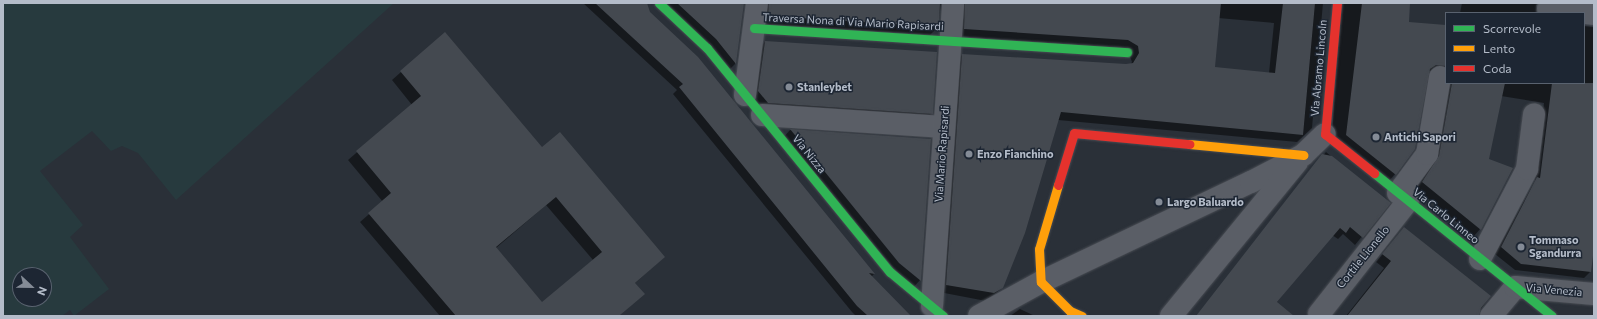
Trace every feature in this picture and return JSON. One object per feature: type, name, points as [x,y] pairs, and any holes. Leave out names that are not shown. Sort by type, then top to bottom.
[{"type":"street","name":"Via Nizza","points":[[659,3],[707,48],[890,272],[938,311]]},
{"type":"street","points":[[745,95],[757,3]]},
{"type":"street","name":"Via Mario Rapisardi","points":[[938,311],[944,127],[953,3]]},
{"type":"street","name":"Via Abramo Lincoln","points":[[1325,134],[1337,3]]},
{"type":"street","points":[[1548,9],[1576,12]]},
{"type":"street","name":"Traversa Nona di Via Mario Rapisardi","points":[[754,28],[1127,52]]},
{"type":"street","name":"Cortile Lionello","points":[[1319,314],[1403,197],[1427,154],[1440,77]]},
{"type":"street","points":[[1480,259],[1527,169],[1534,114]]},
{"type":"street","points":[[762,115],[944,127]]},
{"type":"street","points":[[1082,316],[1070,311],[1041,282],[1039,249],[1074,133],[1303,154]]},
{"type":"street","points":[[1172,316],[1303,154],[1325,134]]},
{"type":"street","name":"Via Carlo Linneo","points":[[1325,134],[1552,316]]},
{"type":"street","points":[[979,316],[1003,308],[1041,282],[1251,182],[1303,154]]},
{"type":"street","points":[[1491,316],[1515,287]]},
{"type":"street","name":"Via Venezia","points":[[1515,287],[1594,294]]},
{"type":"green space","points":[[3,3],[394,3],[176,200],[138,153],[122,146],[111,151],[92,131],[40,171],[83,225],[70,237],[109,289],[74,316],[70,310],[62,316],[3,316]]},
{"type":"building","points":[[595,3],[647,3],[650,12],[698,57],[875,274],[869,273],[911,316],[868,316],[857,306],[679,87],[683,84]]},
{"type":"building","points":[[677,3],[744,3],[736,64],[716,39]]},
{"type":"building","points":[[769,3],[940,3],[939,27],[768,16]]},
{"type":"building","points":[[965,3],[1221,3],[1215,67],[1275,73],[1283,3],[1315,3],[1303,135],[1061,112],[1025,233],[1003,288],[994,293],[946,285],[962,54],[1126,64],[1133,63],[1139,53],[1138,46],[1128,40],[964,29]]},
{"type":"building","points":[[1362,3],[1410,3],[1409,22],[1445,25],[1445,66],[1436,65],[1430,69],[1415,149],[1396,175],[1346,135]]},
{"type":"building","points":[[445,32],[542,147],[560,132],[665,257],[635,283],[645,294],[619,316],[456,316],[368,213],[391,193],[356,151],[421,96],[400,71]],"holes":[[[556,197],[602,252],[542,302],[496,247]]]},
{"type":"building","points":[[765,41],[937,52],[933,114],[768,103],[758,91]]},
{"type":"building","points":[[1594,83],[1594,248],[1591,272],[1521,264],[1501,247],[1537,177],[1540,178],[1552,84]]},
{"type":"building","points":[[1452,84],[1505,84],[1489,159],[1513,168],[1481,230],[1422,182],[1439,156]]},
{"type":"building","points":[[790,129],[931,139],[921,281],[899,263]]},
{"type":"building","points":[[1322,154],[1332,156],[1391,203],[1363,238],[1350,227],[1346,233],[1340,228],[1277,302],[1294,316],[1196,316]]},
{"type":"building","points":[[1404,227],[1491,296],[1481,308],[1479,316],[1347,316],[1391,261],[1382,254]]},
{"type":"traffic: fast","points":[[659,3],[707,48],[890,272],[943,316]]},
{"type":"traffic: fast","points":[[754,28],[1127,52]]},
{"type":"traffic: fast","points":[[1374,173],[1552,316]]},
{"type":"traffic: slow","points":[[1189,144],[1303,155]]},
{"type":"traffic: slow","points":[[1058,185],[1039,249],[1041,282],[1070,311],[1082,316]]},
{"type":"traffic: jam","points":[[1337,3],[1325,134],[1374,173]]},
{"type":"traffic: jam","points":[[1058,185],[1074,133],[1189,144]]},
{"type":"place","name":"Stanleybet","points":[[789,87]]},
{"type":"place","name":"Antichi Sapori","points":[[1376,137]]},
{"type":"place","name":"Enzo Fianchino","points":[[969,154]]},
{"type":"place","name":"Largo Baluardo","points":[[1159,202]]},
{"type":"place","name":"Tommaso Sgandurra","points":[[1521,247]]}]
